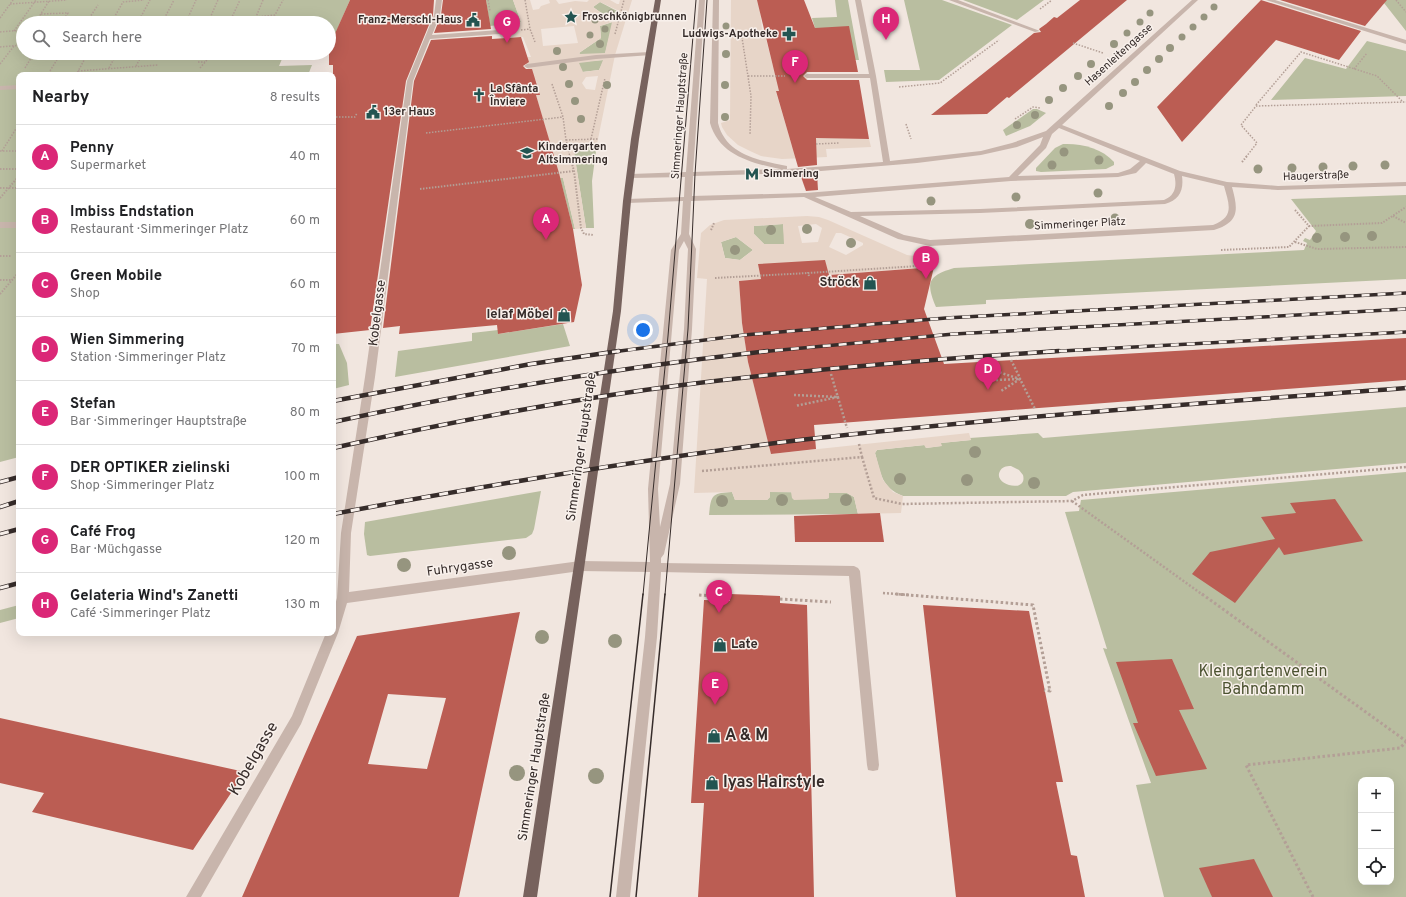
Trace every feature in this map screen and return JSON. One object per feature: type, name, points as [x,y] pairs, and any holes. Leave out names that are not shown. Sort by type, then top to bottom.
[{"type":"main road","name":"Simmeringer Hauptstraße","points":[[530,897],[617,311],[627,201],[658,0]]},
{"type":"street","name":"Kobelgasse","points":[[336,622],[343,598],[346,533],[370,377],[410,81],[437,15],[439,0]]},
{"type":"street","name":"Simmeringer Hauptstraße","points":[[656,568],[675,484],[688,329],[692,249],[685,234],[688,174],[702,0]]},
{"type":"street","points":[[716,0],[714,123],[717,134],[729,148],[740,154],[797,171]]},
{"type":"street","points":[[858,0],[873,76],[887,164]]},
{"type":"street","points":[[952,0],[1037,30]]},
{"type":"street","name":"Hasenleitengasse","points":[[1057,125],[1195,0]]},
{"type":"street","points":[[1269,0],[1406,42]]},
{"type":"street","points":[[429,37],[499,32]]},
{"type":"street","points":[[527,66],[610,56],[649,54]]},
{"type":"street","points":[[807,76],[873,76]]},
{"type":"street","points":[[0,88],[16,87]]},
{"type":"street","points":[[1010,179],[1043,146],[1049,133],[1057,125],[1178,172],[1226,184]]},
{"type":"street","points":[[631,176],[797,171],[934,160],[981,153],[1014,145],[1049,133]]},
{"type":"street","name":"Simmeringer Platz","points":[[627,201],[805,195],[1010,179],[1118,175],[1133,171],[1145,160]]},
{"type":"street","name":"Simmeringer Platz","points":[[848,214],[980,211],[1165,202],[1172,200],[1179,191],[1180,182],[1178,172]]},
{"type":"street","name":"Simmeringer Platz","points":[[805,195],[901,237],[920,242],[930,242],[1214,227],[1225,224],[1230,220],[1233,211],[1232,200],[1226,184]]},
{"type":"street","name":"Haugerstraße","points":[[1226,184],[1278,188],[1406,184]]},
{"type":"street","points":[[0,225],[16,225]]},
{"type":"street","name":"Simmeringer Hauptstraße","points":[[656,568],[653,489],[675,250],[685,234]]},
{"type":"street","name":"Fuhrygasse","points":[[343,598],[580,566],[854,571],[857,598]]},
{"type":"street","points":[[623,897],[651,637],[656,568]]},
{"type":"street","points":[[857,598],[874,765]]},
{"type":"street","name":"Kobelgasse","points":[[193,897],[297,720],[331,636]]},
{"type":"path","points":[[0,18],[13,0]]},
{"type":"path","points":[[10,4],[35,1],[66,0]]},
{"type":"path","points":[[115,16],[122,2],[144,0]]},
{"type":"path","points":[[141,16],[150,0]]},
{"type":"path","points":[[166,16],[174,0]]},
{"type":"path","points":[[189,16],[196,0]]},
{"type":"path","points":[[211,16],[218,0]]},
{"type":"path","points":[[232,16],[240,0]]},
{"type":"path","points":[[256,16],[263,0]]},
{"type":"path","points":[[266,16],[275,15],[283,0]]},
{"type":"path","points":[[591,139],[624,0]]},
{"type":"path","points":[[895,87],[940,83],[1052,0]]},
{"type":"path","points":[[1396,0],[1402,0]]},
{"type":"path","points":[[1396,0],[1406,12]]},
{"type":"path","points":[[24,16],[35,1]]},
{"type":"path","points":[[41,14],[50,1]]},
{"type":"path","points":[[91,16],[98,5]]},
{"type":"path","points":[[41,14],[68,13],[66,16]]},
{"type":"path","points":[[0,32],[14,31],[16,28]]},
{"type":"path","points":[[740,28],[748,76],[753,120],[749,142]]},
{"type":"path","points":[[1073,43],[1127,62]]},
{"type":"path","points":[[0,46],[14,46]]},
{"type":"path","points":[[0,64],[14,46]]},
{"type":"path","points":[[1241,163],[1257,143],[1241,124],[1301,52],[1378,76],[1402,102]]},
{"type":"path","points":[[24,68],[29,60]]},
{"type":"path","points":[[50,71],[57,60]]},
{"type":"path","points":[[78,71],[84,60]]},
{"type":"path","points":[[108,69],[113,60]]},
{"type":"path","points":[[136,67],[140,60]]},
{"type":"path","points":[[198,62],[205,62],[207,60]]},
{"type":"path","points":[[78,71],[164,65]]},
{"type":"path","points":[[748,76],[807,76]]},
{"type":"path","points":[[1256,106],[1406,102]]},
{"type":"path","points":[[336,117],[355,117],[357,113]]},
{"type":"path","points":[[433,133],[563,117]]},
{"type":"path","points":[[906,124],[911,139]]},
{"type":"path","points":[[1,151],[16,128]]},
{"type":"path","points":[[594,235],[584,234],[581,228],[574,171],[566,140],[598,139]]},
{"type":"path","points":[[1,151],[16,151]]},
{"type":"path","points":[[0,169],[16,169]]},
{"type":"path","points":[[394,192],[574,171]]},
{"type":"path","points":[[0,198],[16,179]]},
{"type":"path","points":[[0,188],[16,188]]},
{"type":"path","points":[[1393,216],[1406,223]]},
{"type":"path","points":[[708,236],[714,223]]},
{"type":"path","points":[[1218,251],[1289,248],[1309,226]]},
{"type":"path","points":[[1295,242],[1317,249],[1406,247]]},
{"type":"path","points":[[0,256],[12,256]]},
{"type":"path","points":[[715,278],[808,274],[924,265]]},
{"type":"path","points":[[0,294],[16,275]]},
{"type":"path","points":[[0,280],[12,280]]},
{"type":"path","points":[[1011,360],[1035,409]]},
{"type":"path","points":[[992,370],[1020,379]]},
{"type":"path","points":[[831,374],[847,428]]},
{"type":"path","points":[[996,380],[1020,379]]},
{"type":"path","points":[[1001,391],[1020,379]]},
{"type":"path","points":[[794,395],[838,397]]},
{"type":"path","points":[[795,406],[838,397]]},
{"type":"path","points":[[859,444],[874,498],[902,504],[1072,501],[1083,495],[1406,467]]},
{"type":"path","points":[[695,471],[862,457]]},
{"type":"path","points":[[1072,501],[1406,741],[1400,748],[1246,765],[1313,897]]},
{"type":"path","points":[[780,599],[840,602],[878,593],[1033,605],[1050,691],[1044,690]]},
{"type":"path","points":[[694,595],[730,597]]},
{"type":"green space","points":[[0,0],[350,0],[336,32],[336,16],[16,16],[16,60],[282,60],[279,66],[312,65],[309,72],[16,72],[16,458],[0,462]]},
{"type":"green space","points":[[486,0],[513,0],[521,22],[490,26]]},
{"type":"green space","points":[[835,0],[848,0],[859,60],[851,60],[815,28],[812,18],[837,17]]},
{"type":"green space","points":[[904,0],[942,0],[1012,25],[939,80],[886,82],[884,70],[920,70]]},
{"type":"green space","points":[[963,0],[1044,0],[1017,20]]},
{"type":"green space","points":[[1374,0],[1406,0],[1406,31],[1384,3]]},
{"type":"green space","points":[[600,2],[617,11],[614,18],[607,17],[593,7]]},
{"type":"green space","points":[[613,22],[605,54],[579,53],[601,38],[600,26]]},
{"type":"green space","points":[[1367,41],[1406,51],[1406,96],[1271,100],[1305,58],[1346,69]]},
{"type":"green space","points":[[604,60],[599,70],[582,72],[578,62]]},
{"type":"green space","points":[[1033,109],[1046,113],[1030,126],[1006,136],[1003,130]]},
{"type":"green space","points":[[586,144],[597,144],[592,181],[594,228],[586,228],[574,152]]},
{"type":"green space","points":[[1063,144],[1076,144],[1090,147],[1109,157],[1114,162],[1114,165],[1106,169],[1036,171],[1036,168],[1055,148]]},
{"type":"green space","points":[[560,178],[563,178],[575,229],[573,229]]},
{"type":"green space","points":[[1406,195],[1406,279],[986,300],[986,304],[936,307],[931,292],[930,286],[934,278],[938,274],[954,268],[1304,250],[1307,243],[1303,241],[1305,238],[1310,240],[1316,231],[1291,199]]},
{"type":"green space","points":[[783,224],[785,244],[764,244],[754,234],[754,226]]},
{"type":"green space","points":[[736,237],[753,250],[740,260],[725,258],[721,242]]},
{"type":"green space","points":[[563,324],[570,346],[395,377],[398,351],[472,341],[472,333],[498,330],[498,334]]},
{"type":"green space","points":[[336,344],[339,344],[347,363],[349,385],[336,388]]},
{"type":"green space","points":[[1406,407],[1406,463],[1073,492],[1066,496],[903,496],[886,484],[875,453],[877,450],[925,445],[926,448],[941,446],[941,443],[971,440],[970,438],[1038,433],[1043,438]],"holes":[[[1011,466],[1019,470],[1023,475],[1023,481],[1016,486],[1005,483],[999,476],[1000,471],[1006,467]]]},
{"type":"green space","name":"Kleingartenverein Bahndamm","points":[[1406,472],[1406,897],[1164,897],[1136,785],[1151,783],[1103,648],[1107,649],[1065,512],[1079,511],[1081,500]]},
{"type":"green space","points":[[541,491],[534,529],[532,534],[526,538],[370,556],[367,555],[364,534],[365,522]]},
{"type":"green space","points":[[732,492],[735,500],[767,500],[770,497],[770,492],[847,493],[854,497],[858,514],[709,515],[712,499],[716,494]]},
{"type":"green space","points":[[16,606],[16,619],[0,623],[0,610]]},
{"type":"shaded area","points":[[513,0],[530,0],[533,10],[539,9],[541,6],[550,3],[549,0],[556,0],[559,4],[575,1],[587,2],[589,0],[610,0],[619,4],[620,0],[632,0],[615,55],[597,144],[586,144],[574,152],[586,228],[575,229],[563,178],[560,178],[536,95],[540,94],[535,78],[531,78],[524,57],[531,57],[523,37],[501,38],[495,26],[521,22]],"holes":[[[600,2],[617,10],[614,18],[607,17],[593,7]],[[612,22],[605,53],[580,54],[579,53],[601,38],[600,26]],[[574,26],[578,43],[543,46],[541,29]],[[603,60],[599,70],[583,72],[579,63]],[[598,76],[595,90],[586,89],[582,83],[586,77]]]},
{"type":"shaded area","points":[[731,0],[759,0],[762,29],[773,33],[766,39],[773,66],[806,68],[809,92],[776,92],[792,146],[816,147],[816,132],[833,138],[869,139],[871,147],[826,149],[827,157],[782,159],[761,156],[738,145],[727,135],[721,123],[730,120]]},
{"type":"shaded area","points":[[807,216],[819,217],[907,255],[929,258],[933,267],[739,281],[742,323],[748,362],[771,454],[969,433],[971,440],[941,443],[942,446],[926,448],[924,445],[877,450],[875,453],[883,480],[893,492],[903,496],[901,513],[858,514],[854,497],[847,493],[829,493],[829,498],[827,499],[794,500],[791,492],[770,492],[770,497],[767,500],[735,500],[732,492],[694,493],[707,279],[697,278],[701,233],[710,225],[724,220]],"holes":[[[783,224],[784,244],[764,244],[754,234],[754,226]],[[816,224],[822,228],[818,242],[802,243],[798,226]],[[836,233],[841,233],[863,243],[863,245],[846,255],[829,247]],[[736,237],[753,250],[740,260],[725,258],[721,242]]]},
{"type":"building","points":[[350,0],[434,0],[433,15],[406,81],[370,330],[336,334],[336,72],[333,72],[333,65],[329,65],[329,60],[336,60],[336,31]]},
{"type":"building","points":[[443,0],[486,0],[491,29],[434,33],[441,15]]},
{"type":"building","points":[[757,0],[804,0],[815,28],[849,26],[858,72],[807,72],[803,76],[807,80],[859,80],[869,139],[816,138],[817,165],[798,167],[776,91],[779,91]]},
{"type":"building","points":[[1080,0],[1127,0],[1009,98],[1007,97],[987,114],[931,115],[1034,33],[1041,32],[1039,29],[1054,17],[1057,18]]},
{"type":"building","points":[[1261,0],[1361,31],[1339,60],[1276,40],[1182,142],[1157,107]]},
{"type":"building","points":[[1280,0],[1387,0],[1365,26]]},
{"type":"building","points":[[492,36],[492,39],[521,37],[529,62],[523,66],[526,69],[532,69],[540,95],[536,95],[559,173],[573,229],[582,285],[574,322],[498,334],[497,325],[399,334],[400,326],[383,328],[414,81],[431,40]]},
{"type":"building","points":[[817,173],[818,190],[806,191],[800,174]]},
{"type":"building","points":[[825,260],[829,275],[934,267],[924,309],[944,364],[1406,338],[1406,380],[814,425],[816,449],[771,454],[748,362],[742,323],[739,281],[761,279],[758,264]]},
{"type":"building","points":[[1335,499],[1363,541],[1284,555],[1279,547],[1235,603],[1192,574],[1210,552],[1275,539],[1261,517],[1296,513],[1290,503]]},
{"type":"building","points":[[880,513],[884,542],[795,542],[794,516]]},
{"type":"building","points":[[730,594],[780,596],[780,603],[807,605],[814,897],[698,897],[704,803],[691,803],[704,600],[730,601]]},
{"type":"building","points":[[923,605],[1029,611],[1063,782],[1056,782],[1071,855],[1077,856],[1085,897],[956,897]]},
{"type":"building","points":[[520,612],[459,897],[242,897],[357,636]],"holes":[[[388,694],[446,698],[427,769],[368,764]]]},
{"type":"building","points":[[1172,659],[1194,709],[1179,710],[1207,769],[1156,776],[1133,723],[1138,723],[1116,662]]},
{"type":"building","points":[[0,718],[245,772],[193,850],[32,812],[44,793],[0,783]]},
{"type":"building","points":[[1254,859],[1273,897],[1212,897],[1199,868]]},
{"type":"tram line","points":[[643,595],[668,336],[696,0]]},
{"type":"tram line","points":[[665,595],[688,329],[695,174],[707,0]]},
{"type":"tram line","points":[[610,897],[643,594]]},
{"type":"tram line","points":[[636,897],[665,594]]},
{"type":"railway","points":[[614,352],[744,335],[946,318],[1406,293]]},
{"type":"railway","points":[[759,352],[954,334],[1406,309]]},
{"type":"railway","points":[[1049,352],[1406,332]]},
{"type":"railway","points":[[614,352],[619,351]]},
{"type":"railway","points":[[336,421],[495,390],[604,372],[768,351]]},
{"type":"railway","points":[[1049,352],[1059,351]]},
{"type":"railway","points":[[336,400],[531,364],[614,352]]},
{"type":"railway","points":[[1043,352],[1049,352]]},
{"type":"railway","points":[[336,447],[410,431],[566,402],[696,383],[852,367],[1049,352]]},
{"type":"railway","points":[[336,513],[566,473],[741,447],[800,440],[1027,417],[1406,388]]},
{"type":"railway","points":[[0,482],[16,478]]},
{"type":"railway","points":[[0,507],[16,502]]},
{"type":"railway","points":[[0,534],[16,530]]},
{"type":"railway","points":[[0,588],[16,584]]},
{"type":"place","name":"Froschkönigbrunnen","points":[[571,17]]},
{"type":"place","name":"Franz-Merschl-Haus","points":[[473,20]]},
{"type":"place","name":"Ludwigs-Apotheke","points":[[789,34]]},
{"type":"place","name":"Gelateria Wind's Zanetti","points":[[886,40]]},
{"type":"place","name":"Café Frog","points":[[507,43]]},
{"type":"place","name":"DER OPTIKER zielinski","points":[[795,83]]},
{"type":"place","name":"La Sfânta Înviere","points":[[479,95]]},
{"type":"place","name":"13er Haus","points":[[373,112]]},
{"type":"place","name":"Kindergarten Altsimmering","points":[[527,153]]},
{"type":"place","name":"Simmering","points":[[752,174]]},
{"type":"place","name":"Penny","points":[[546,240]]},
{"type":"place","name":"Imbiss Endstation","points":[[926,279]]},
{"type":"place","name":"Ströck","points":[[870,283]]},
{"type":"place","name":"Ielaf Möbel","points":[[564,315]]},
{"type":"place","name":"Wien Simmering","points":[[988,390]]},
{"type":"place","name":"Green Mobile","points":[[719,613]]},
{"type":"place","name":"Late","points":[[720,645]]},
{"type":"place","name":"Stefan","points":[[715,705]]},
{"type":"place","name":"A & M","points":[[714,736]]},
{"type":"place","name":"Iyas Hairstyle","points":[[712,783]]}]
